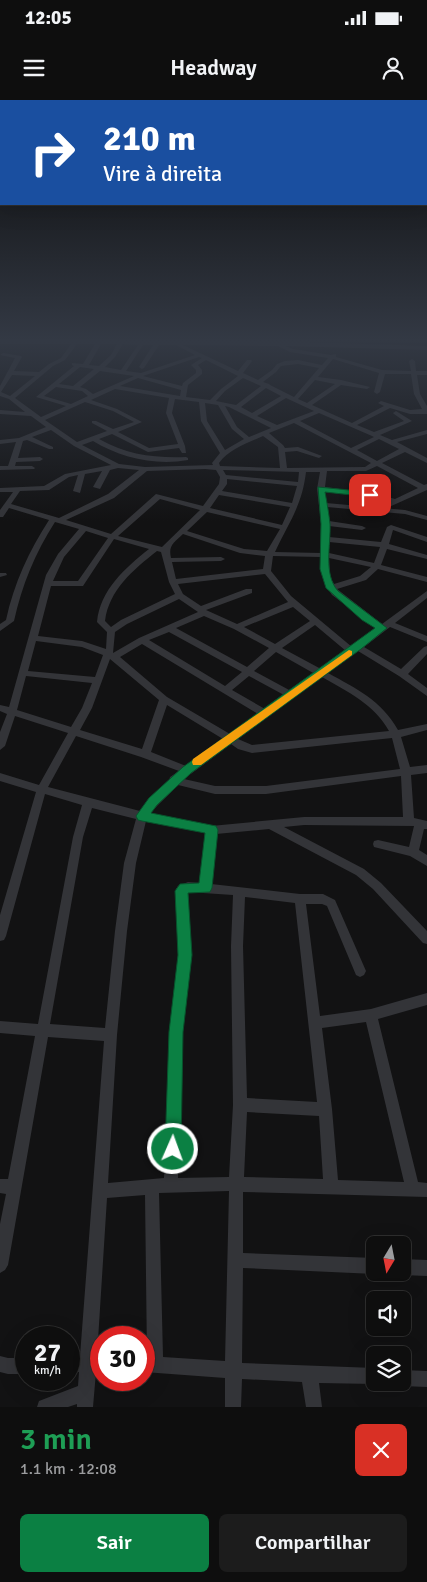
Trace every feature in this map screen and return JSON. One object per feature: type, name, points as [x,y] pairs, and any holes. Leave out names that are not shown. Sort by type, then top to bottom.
[{"type":"street","points":[[12,399],[76,446],[118,466]]},
{"type":"street","points":[[47,399],[72,406]]},
{"type":"street","points":[[172,399],[169,413],[188,467]]},
{"type":"street","points":[[183,399],[237,407],[277,428]]},
{"type":"street","points":[[212,402],[215,399]]},
{"type":"street","points":[[237,407],[248,399]]},
{"type":"street","points":[[252,416],[280,399]]},
{"type":"street","points":[[296,399],[391,442],[427,461]]},
{"type":"street","points":[[308,406],[318,399]]},
{"type":"street","points":[[40,420],[86,400],[116,410],[138,422],[114,433],[76,446]]},
{"type":"street","points":[[202,402],[204,421],[223,453]]},
{"type":"street","points":[[220,403],[234,428],[249,440]]},
{"type":"street","points":[[381,403],[410,412],[427,411],[424,403]]},
{"type":"street","points":[[352,425],[388,406]]},
{"type":"street","points":[[319,411],[264,433],[223,453],[215,463],[220,468],[224,477],[223,484],[205,510],[172,540],[165,550],[166,560],[180,596],[202,611],[237,627],[367,699],[392,726],[397,734],[418,823],[414,852]]},
{"type":"street","points":[[0,412],[32,414]]},
{"type":"street","points":[[352,450],[409,421],[396,413]]},
{"type":"street","points":[[296,421],[424,490]]},
{"type":"street","points":[[94,422],[150,450],[182,446]]},
{"type":"street","points":[[0,442],[28,438],[51,428]]},
{"type":"street","points":[[391,442],[427,432]]},
{"type":"street","points":[[264,433],[278,442],[283,450],[284,470]]},
{"type":"street","points":[[28,438],[51,448]]},
{"type":"street","points":[[95,439],[128,456],[186,459]]},
{"type":"street","points":[[12,468],[20,440]]},
{"type":"street","points":[[283,450],[298,450],[319,456]]},
{"type":"street","points":[[0,490],[49,487],[61,477],[118,466],[146,469],[188,467],[284,470],[366,469],[405,450]]},
{"type":"street","points":[[14,460],[40,459]]},
{"type":"street","points":[[0,468],[32,468]]},
{"type":"street","points":[[97,488],[107,468]]},
{"type":"street","points":[[1,629],[10,621],[14,600],[33,551],[58,519],[111,496],[146,469]]},
{"type":"street","points":[[267,571],[270,554],[294,506],[301,484],[303,469]]},
{"type":"street","points":[[324,469],[321,489],[326,524],[324,569],[330,588],[358,611],[385,625],[427,639]]},
{"type":"street","points":[[78,491],[82,472]]},
{"type":"street","points":[[224,477],[301,484]]},
{"type":"street","points":[[0,515],[18,489]]},
{"type":"street","points":[[321,489],[370,495],[396,502]]},
{"type":"street","points":[[379,509],[424,490]]},
{"type":"street","points":[[217,492],[294,506]]},
{"type":"street","points":[[48,583],[80,584],[114,536],[159,496],[205,510],[284,528]]},
{"type":"street","points":[[7,505],[165,550]]},
{"type":"street","points":[[324,505],[405,512],[427,518]]},
{"type":"street","points":[[326,524],[362,528]]},
{"type":"street","points":[[0,746],[12,712],[48,583],[61,556],[85,527]]},
{"type":"street","points":[[330,588],[364,577],[376,566],[383,545],[393,527],[427,540]]},
{"type":"street","points":[[183,532],[233,548],[270,554],[324,555],[376,566],[427,580]]},
{"type":"street","points":[[325,539],[383,545],[427,557]]},
{"type":"street","points":[[111,631],[101,622],[100,616],[117,581],[155,548]]},
{"type":"street","points":[[166,560],[221,559]]},
{"type":"street","points":[[173,582],[267,571]]},
{"type":"street","points":[[267,571],[294,603],[315,621],[354,649],[402,674],[427,693]]},
{"type":"street","points":[[110,655],[249,591]]},
{"type":"street","points":[[96,1326],[100,1191],[111,1035],[130,863],[142,816],[174,780],[427,595]]},
{"type":"street","points":[[111,631],[124,622],[180,596]]},
{"type":"street","points":[[237,627],[294,603]]},
{"type":"street","points":[[226,690],[275,648],[315,621]]},
{"type":"street","points":[[169,628],[291,694]]},
{"type":"street","points":[[0,936],[42,788],[87,708],[97,680],[110,655],[111,631]]},
{"type":"street","points":[[33,638],[88,646],[110,655],[164,700],[242,746],[260,749],[397,734],[427,727]]},
{"type":"street","points":[[142,640],[264,713]]},
{"type":"street","points":[[402,674],[423,661],[427,649]]},
{"type":"street","points":[[22,672],[97,680]]},
{"type":"street","points":[[145,754],[164,700]]},
{"type":"street","points":[[0,708],[145,754],[187,770]]},
{"type":"street","points":[[174,780],[215,790],[266,790],[406,770],[427,769]]},
{"type":"street","points":[[0,777],[88,803],[211,830],[272,826],[304,821],[418,823]]},
{"type":"street","points":[[0,1265],[7,1187],[42,1030],[78,837],[88,803]]},
{"type":"street","points":[[272,826],[360,872],[377,886],[427,939]]},
{"type":"street","points":[[205,888],[211,830]]},
{"type":"street","points":[[378,844],[414,852],[427,861]]},
{"type":"street","points":[[171,1186],[176,1032],[185,955],[182,891],[185,888],[205,888],[300,899],[323,899],[331,903],[360,971]]},
{"type":"street","points":[[233,1407],[236,1184],[240,1105],[237,956],[239,891]]},
{"type":"street","points":[[300,899],[325,1109],[330,1187]]},
{"type":"street","points":[[314,1023],[371,1014],[427,1000]]},
{"type":"street","points":[[100,1191],[236,1184],[420,1190],[371,1014]]},
{"type":"street","points":[[0,1027],[111,1035]]},
{"type":"street","points":[[240,1105],[325,1109]]},
{"type":"street","points":[[150,1326],[152,1188]]},
{"type":"street","points":[[236,1260],[366,1266]]},
{"type":"street","points":[[411,1267],[427,1268]]},
{"type":"street","points":[[0,1364],[15,1365]]},
{"type":"street","points":[[155,1364],[366,1376]]},
{"type":"street","points":[[309,1374],[314,1407]]},
{"type":"street","points":[[411,1378],[427,1379]]},
{"type":"street","points":[[45,1407],[86,1400],[90,1384]]},
{"type":"slow traffic","points":[[197,762],[349,653]]},
{"type":"route","points":[[173,1149],[176,1032],[185,955],[182,889],[188,887],[205,888],[211,830],[142,816],[166,788],[187,770],[382,628],[366,618],[330,588],[324,569],[326,524],[321,489],[370,495]]}]
